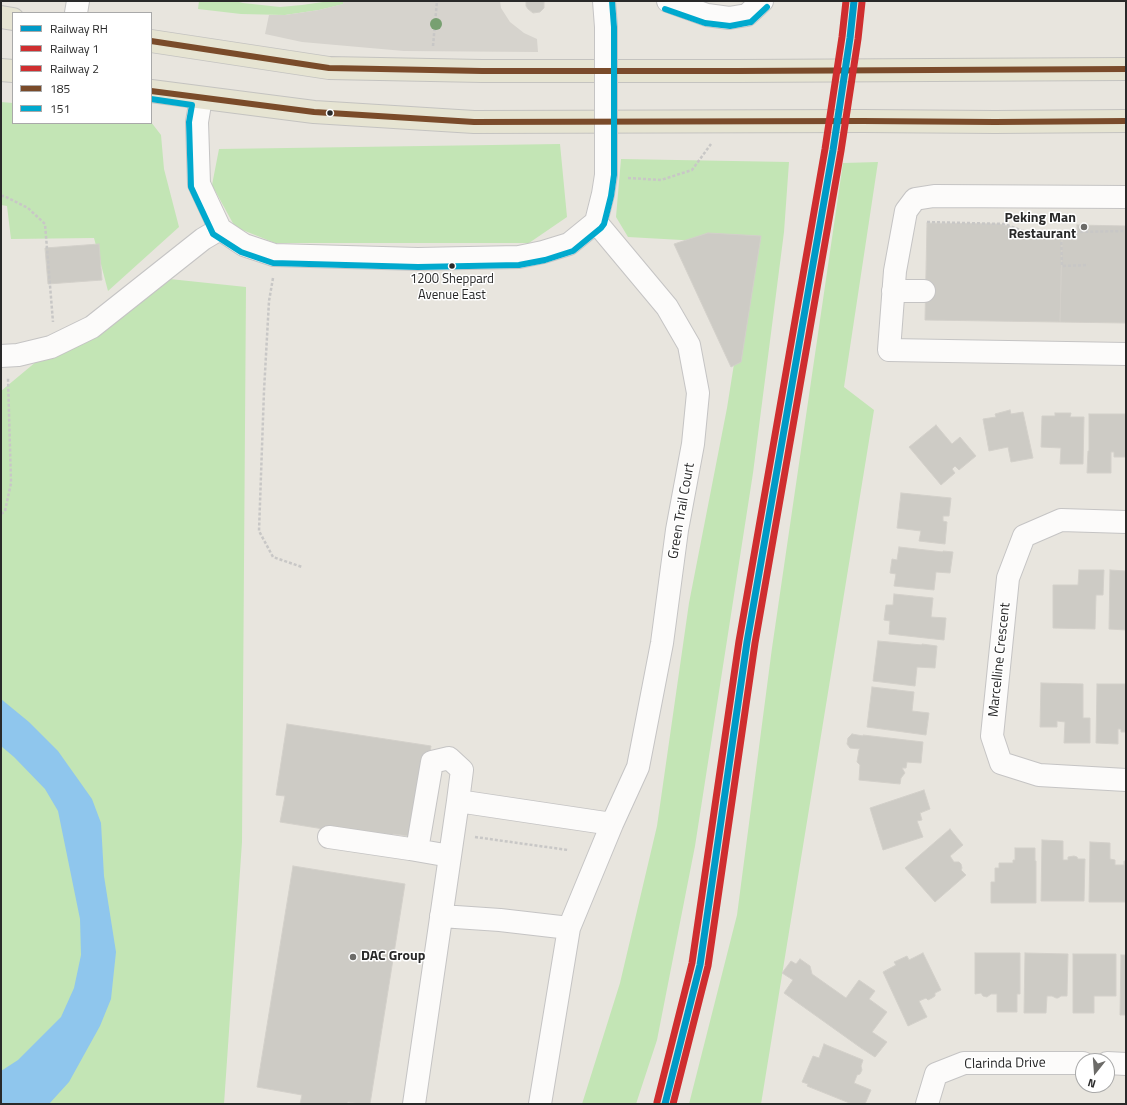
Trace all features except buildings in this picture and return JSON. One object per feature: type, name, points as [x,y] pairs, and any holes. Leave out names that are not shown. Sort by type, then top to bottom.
[{"type":"main road","points":[[1,17],[12,19]]},
{"type":"main road","points":[[152,41],[329,68],[482,71],[1126,69]]},
{"type":"main road","points":[[1,70],[12,71]]},
{"type":"main road","points":[[152,91],[314,112],[474,122],[1126,121]]},
{"type":"street","points":[[76,12],[78,1]]},
{"type":"street","points":[[201,98],[197,122],[199,184],[220,229],[244,245],[274,255],[418,259],[519,257],[543,252],[569,244],[596,222],[606,175],[606,27],[604,1]]},
{"type":"street","points":[[668,1],[707,15],[730,18],[747,15],[762,1]]},
{"type":"street","points":[[1126,198],[934,196],[915,199],[906,211],[895,271],[889,350],[1126,354]]},
{"type":"street","name":"Green Trail Court","points":[[540,1104],[569,928],[638,766],[662,643],[677,530],[693,444],[698,392],[689,345],[667,307],[596,222]]},
{"type":"street","points":[[5,356],[18,355],[54,346],[92,327],[203,239],[220,229]]},
{"type":"street","points":[[893,291],[924,291]]},
{"type":"street","name":"Marcelline Crescent","points":[[1126,522],[1061,520],[1024,536],[1008,578],[992,736],[1001,763],[1040,775],[1126,780]]},
{"type":"street","points":[[414,1104],[462,770],[449,758],[432,762],[417,850]]},
{"type":"street","points":[[458,800],[612,824]]},
{"type":"street","points":[[329,838],[450,856]]},
{"type":"street","points":[[441,916],[500,920],[569,928]]},
{"type":"street","name":"Clarinda Drive","points":[[927,1104],[936,1074],[964,1063],[1075,1063]]},
{"type":"street","points":[[1115,1064],[1126,1064]]},
{"type":"path","points":[[433,46],[437,1]]},
{"type":"path","points":[[627,178],[661,180],[692,170],[713,141]]},
{"type":"path","points":[[1,196],[4,196],[28,208],[45,224],[54,346]]},
{"type":"path","points":[[926,222],[1005,224],[1028,233],[1126,231]]},
{"type":"path","points":[[1061,232],[1062,266],[1088,265]]},
{"type":"path","points":[[274,277],[269,301],[259,532],[273,557],[302,567]]},
{"type":"path","points":[[1,514],[5,511],[11,483],[5,356]]},
{"type":"path","points":[[471,837],[568,850]]},
{"type":"green space","points":[[199,1],[235,1],[280,7],[330,1],[343,1],[344,4],[319,10],[285,15],[241,14],[198,9]]},
{"type":"green space","points":[[1,102],[12,103],[12,124],[152,123],[161,135],[164,169],[179,227],[108,291],[94,238],[11,239],[7,206],[1,205]]},
{"type":"green space","points":[[560,144],[567,217],[529,243],[275,243],[235,227],[212,185],[219,149]]},
{"type":"green space","points":[[621,159],[789,162],[784,232],[753,473],[695,846],[657,1040],[636,1104],[582,1104],[620,983],[657,826],[689,603],[727,408],[753,244],[628,237],[616,217]]},
{"type":"green space","points":[[878,162],[844,387],[874,410],[761,1104],[689,1104],[737,915],[772,648],[843,163]]},
{"type":"green space","points":[[160,278],[246,287],[242,842],[224,1104],[1,1104],[1,391],[37,361]]},
{"type":"shaded area","points":[[343,1],[500,1],[501,8],[510,22],[524,33],[537,39],[538,52],[404,51],[302,42],[265,34],[269,15],[285,15],[319,10],[343,4]]},
{"type":"water","points":[[1,699],[29,722],[58,751],[92,799],[101,823],[104,876],[116,952],[111,999],[100,1026],[69,1082],[49,1104],[1,1104],[1,1071],[18,1060],[61,1017],[74,988],[81,955],[80,919],[58,811],[45,789],[14,757],[1,746]]},
{"type":"rail line","name":"2","points":[[657,1102],[692,963],[739,641],[825,149],[846,1]]},
{"type":"rail line","name":"RH","points":[[665,1104],[700,965],[747,642],[833,150],[850,38],[854,1]]},
{"type":"rail line","name":"1","points":[[673,1104],[708,966],[755,643],[841,151],[858,39],[862,2]]},
{"type":"transit line","name":"151","points":[[152,99],[192,105],[189,122],[191,187],[213,234],[241,252],[273,263],[418,267],[519,265],[545,260],[573,251],[604,224],[611,196],[614,175],[614,27],[612,1]]},
{"type":"transit line","name":"151","points":[[665,9],[705,23],[730,26],[751,22],[767,7]]},
{"type":"transit line","name":"185","points":[[152,41],[329,68],[482,71],[1126,69]]},
{"type":"transit line","name":"185","points":[[152,91],[314,112],[474,122],[1126,121]]},
{"type":"place","name":"Peking Man Restaurant","points":[[1084,227]]},
{"type":"place","name":"1200 Sheppard Avenue East","points":[[452,266]]},
{"type":"place","name":"DAC Group","points":[[353,957]]}]
